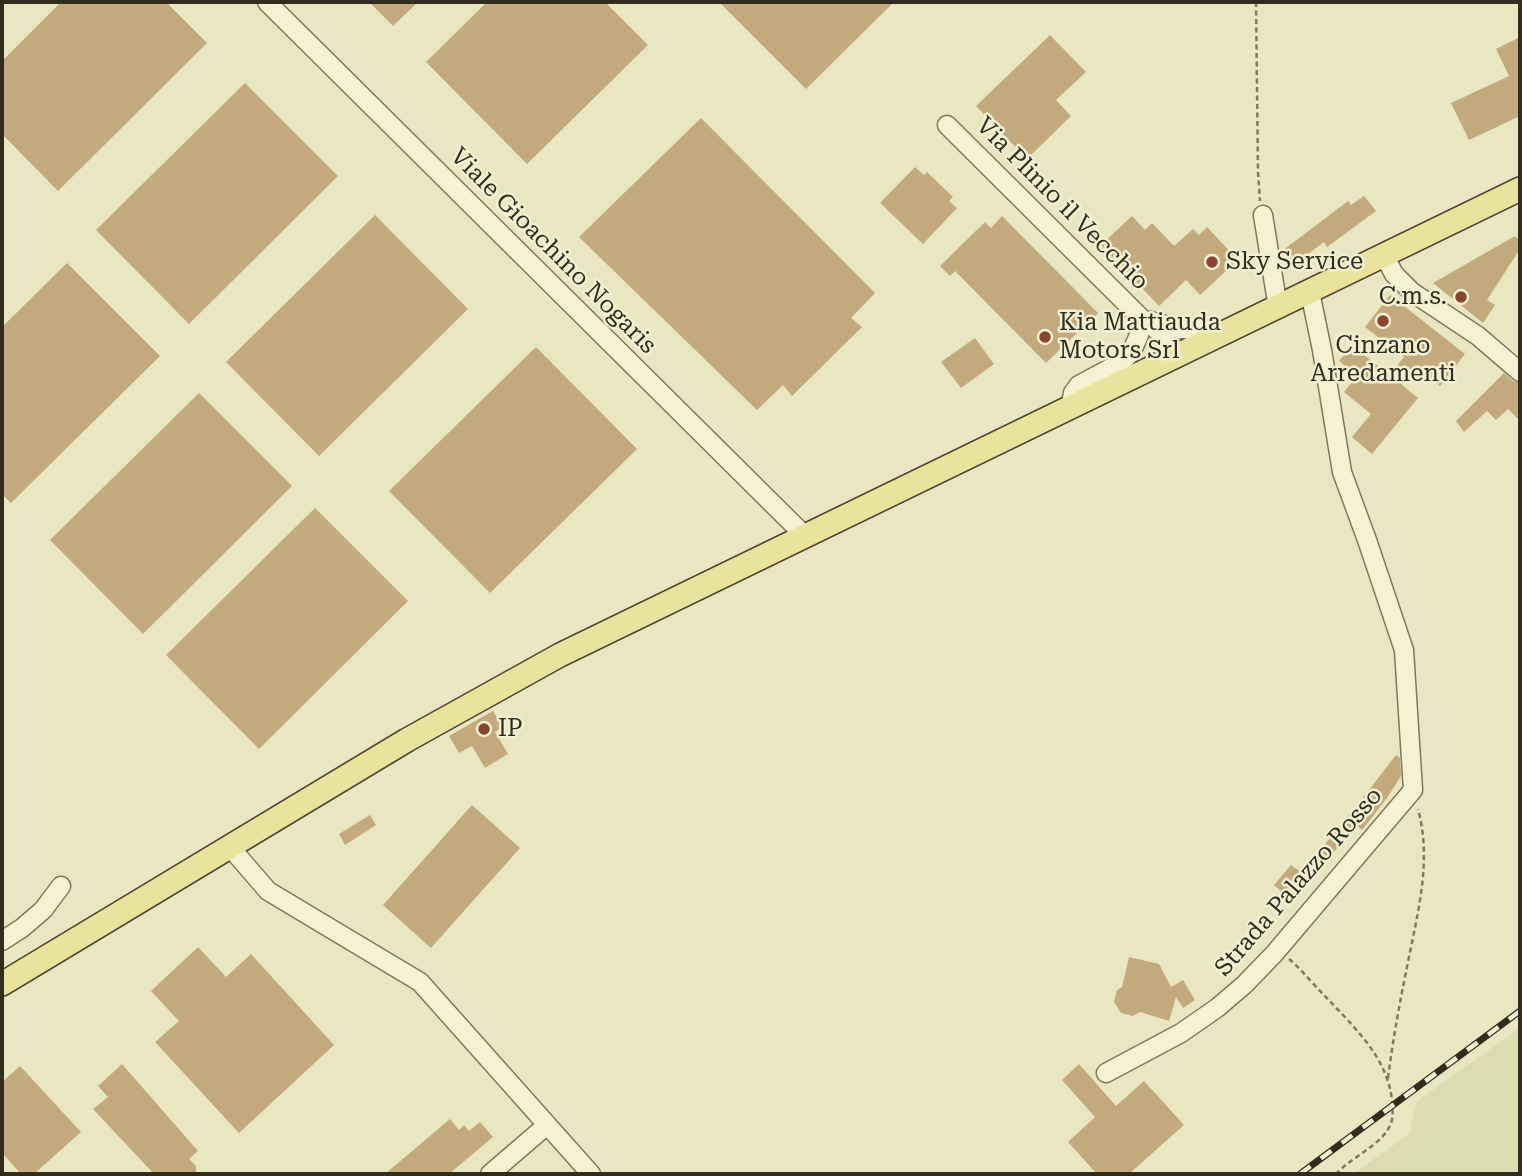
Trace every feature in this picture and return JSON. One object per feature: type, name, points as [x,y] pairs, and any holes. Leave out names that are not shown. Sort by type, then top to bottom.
[{"type":"main road","points":[[2,984],[407,740],[560,655],[1520,189]]},
{"type":"street","name":"Viale Gioachino Nogaris","points":[[267,2],[805,536]]},
{"type":"street","name":"Via Plinio il Vecchio","points":[[947,125],[1141,318],[1162,334],[1172,358]]},
{"type":"street","points":[[1263,215],[1278,308]]},
{"type":"street","points":[[1384,255],[1394,274],[1412,292],[1478,336],[1520,372]]},
{"type":"street","name":"Strada Palazzo Rosso","points":[[1105,1073],[1181,1033],[1244,985],[1274,954],[1413,790],[1404,650],[1342,472],[1310,292]]},
{"type":"street","name":"Via Plinio il Vecchio","points":[[1141,318],[1178,329],[1228,331]]},
{"type":"street","name":"Via Plinio il Vecchio","points":[[1070,408],[1076,387],[1116,365],[1131,353],[1139,335],[1141,318]]},
{"type":"street","points":[[230,847],[268,891],[420,982],[590,1174]]},
{"type":"street","points":[[2,941],[43,910],[61,886]]},
{"type":"street","points":[[489,1174],[547,1125]]},
{"type":"path","points":[[1256,2],[1258,172],[1263,215]]},
{"type":"path","points":[[1388,1078],[1395,1027],[1424,881],[1425,856],[1420,815],[1413,790]]},
{"type":"path","points":[[1274,954],[1292,961],[1359,1032],[1382,1064],[1388,1078],[1392,1122],[1372,1146],[1336,1174]]},
{"type":"green space","points":[[1520,1028],[1520,1174],[1353,1174],[1409,1134],[1417,1101]]},
{"type":"building","points":[[61,2],[166,2],[207,43],[58,191],[2,134],[2,61]]},
{"type":"building","points":[[369,2],[418,2],[393,26]]},
{"type":"building","points":[[487,2],[605,2],[648,45],[527,164],[426,62]]},
{"type":"building","points":[[719,2],[894,2],[806,89]]},
{"type":"building","points":[[1050,35],[1086,72],[1056,100],[1071,116],[1027,159],[976,106]]},
{"type":"building","points":[[1520,37],[1520,116],[1469,140],[1451,103],[1509,76],[1496,49]]},
{"type":"building","points":[[245,83],[338,176],[189,324],[96,230]]},
{"type":"building","points":[[701,118],[875,293],[851,318],[862,327],[792,396],[783,385],[757,410],[579,237]]},
{"type":"building","points":[[915,167],[924,175],[927,172],[953,197],[949,201],[957,208],[923,244],[880,203]]},
{"type":"building","points":[[1364,196],[1376,211],[1327,247],[1324,242],[1292,266],[1282,251],[1348,201],[1351,205]]},
{"type":"building","points":[[375,215],[468,309],[319,456],[226,362]]},
{"type":"building","points":[[1002,216],[1098,313],[1046,363],[955,271],[950,276],[940,266],[985,222],[991,228]]},
{"type":"building","points":[[1132,216],[1145,230],[1152,223],[1174,246],[1193,229],[1199,235],[1207,227],[1238,260],[1200,295],[1186,280],[1159,306],[1101,245]]},
{"type":"building","points":[[1515,236],[1520,241],[1520,249],[1487,300],[1495,305],[1483,323],[1433,283]]},
{"type":"building","points":[[67,263],[160,356],[11,503],[2,494],[2,327]]},
{"type":"building","points":[[1390,295],[1465,354],[1440,386],[1415,367],[1401,384],[1418,398],[1372,454],[1352,437],[1371,414],[1344,392],[1357,376],[1339,361],[1352,345],[1389,375],[1404,357],[1365,327]]},
{"type":"building","points":[[975,338],[994,364],[961,388],[941,362]]},
{"type":"building","points":[[536,347],[637,449],[490,593],[389,491]]},
{"type":"building","points":[[1504,373],[1520,383],[1520,421],[1508,409],[1496,420],[1487,411],[1464,432],[1456,421]]},
{"type":"building","points":[[199,393],[292,486],[143,634],[50,540]]},
{"type":"building","points":[[315,508],[408,601],[259,749],[166,655]]},
{"type":"building","points":[[493,711],[503,727],[495,732],[508,754],[485,768],[472,746],[459,753],[449,736]]},
{"type":"building","points":[[1396,755],[1400,758],[1401,776],[1387,798],[1362,830],[1356,825],[1324,864],[1315,856]]},
{"type":"building","points":[[472,805],[520,848],[431,948],[383,905]]},
{"type":"building","points":[[370,815],[376,825],[345,845],[339,834]]},
{"type":"building","points":[[1291,865],[1311,879],[1292,901],[1274,885]]},
{"type":"building","points":[[198,947],[226,977],[251,954],[334,1045],[239,1133],[155,1042],[179,1021],[151,991]]},
{"type":"building","points":[[1129,957],[1159,964],[1171,987],[1183,980],[1195,1000],[1183,1008],[1176,997],[1169,1021],[1140,1012],[1133,1016],[1121,1013],[1114,1002],[1117,990],[1122,987]]},
{"type":"building","points":[[122,1064],[198,1151],[189,1159],[196,1166],[196,1174],[154,1174],[93,1109],[108,1097],[98,1086]]},
{"type":"building","points":[[1079,1064],[1116,1106],[1144,1081],[1184,1125],[1129,1174],[1097,1174],[1068,1142],[1095,1117],[1062,1080]]},
{"type":"building","points":[[20,1066],[81,1132],[34,1174],[21,1174],[2,1153],[2,1082]]},
{"type":"building","points":[[450,1119],[459,1130],[464,1125],[469,1131],[480,1122],[493,1137],[449,1174],[385,1174]]},
{"type":"railway","points":[[1300,1174],[1520,1011]]},
{"type":"place","name":"Sky Service","points":[[1212,262]]},
{"type":"place","name":"C.m.s.","points":[[1461,297]]},
{"type":"place","name":"Cinzano Arredamenti","points":[[1383,321]]},
{"type":"place","name":"Kia Mattiauda Motors Srl","points":[[1045,337]]},
{"type":"place","name":"IP","points":[[484,729]]}]
